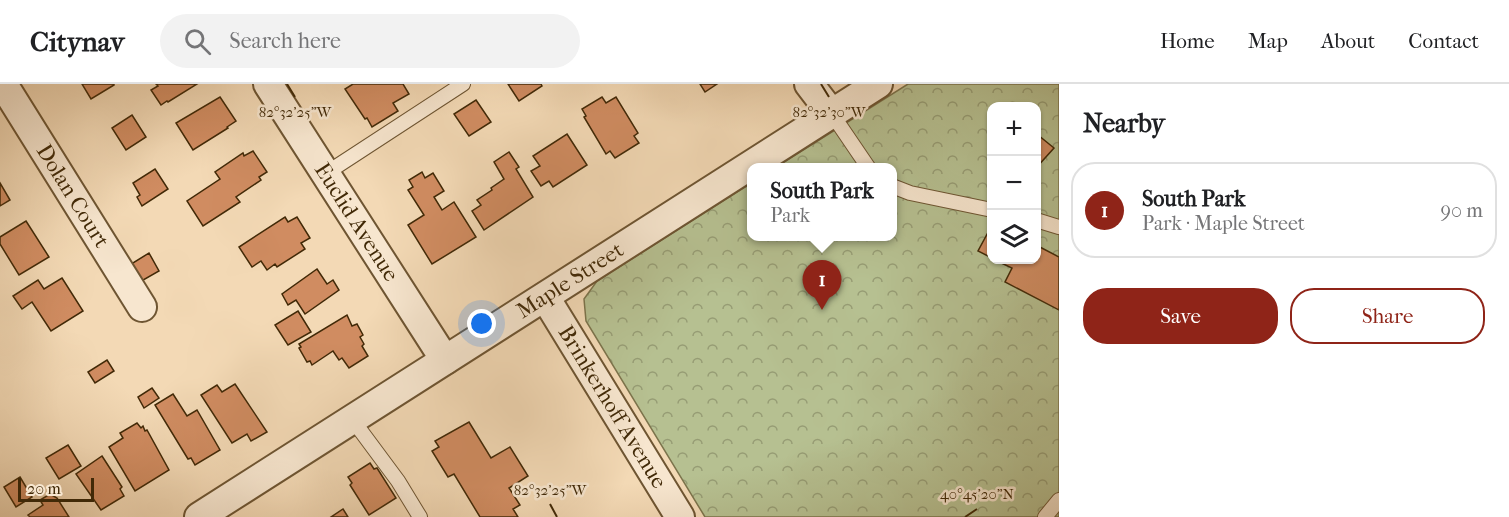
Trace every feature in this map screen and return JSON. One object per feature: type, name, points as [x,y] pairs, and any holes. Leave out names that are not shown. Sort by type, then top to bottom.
[{"type":"street","name":"Dolan Court","points":[[3,84],[142,307]]},
{"type":"street","name":"Euclid Avenue","points":[[268,84],[445,360]]},
{"type":"street","points":[[809,84],[832,114]]},
{"type":"street","name":"Maple Street","points":[[755,163],[878,84]]},
{"type":"street","name":"Maple Street","points":[[199,517],[747,168]]},
{"type":"street","name":"Brinkerhoff Avenue","points":[[544,297],[680,517]]},
{"type":"lane","points":[[326,174],[463,84]]},
{"type":"lane","points":[[832,114],[865,163]]},
{"type":"lane","points":[[897,188],[910,193],[987,209]]},
{"type":"lane","points":[[1041,221],[1059,226]]},
{"type":"lane","points":[[352,419],[398,481],[420,517]]},
{"type":"lane","points":[[1045,517],[1059,500]]},
{"type":"green space","points":[[908,84],[1059,84],[1059,517],[705,517],[586,321],[584,299],[597,281],[747,186],[747,241],[897,241],[897,163],[782,163]]},
{"type":"building","points":[[82,84],[114,84],[114,85],[91,99]]},
{"type":"building","points":[[156,84],[197,84],[161,105],[151,90],[158,86]]},
{"type":"building","points":[[353,84],[403,84],[409,94],[393,103],[398,111],[372,127],[345,89]]},
{"type":"building","points":[[508,84],[541,84],[542,86],[519,101]]},
{"type":"building","points":[[700,84],[717,84],[705,92]]},
{"type":"building","points":[[220,97],[236,121],[193,150],[176,123]]},
{"type":"building","points":[[602,97],[606,103],[616,97],[638,133],[634,136],[639,143],[615,158],[610,151],[606,154],[584,117],[586,116],[582,109]]},
{"type":"building","points":[[476,100],[491,122],[469,136],[454,114]]},
{"type":"building","points":[[132,115],[146,137],[126,150],[112,128]]},
{"type":"building","points":[[567,134],[587,165],[553,187],[549,181],[541,186],[531,171],[540,166],[533,156]]},
{"type":"building","points":[[1041,137],[1054,148],[1041,162]]},
{"type":"building","points":[[253,151],[267,172],[259,177],[261,180],[236,197],[240,202],[203,226],[187,201],[220,179],[215,172],[243,153],[244,156]]},
{"type":"building","points":[[509,152],[519,167],[516,169],[533,197],[484,230],[472,211],[481,205],[477,200],[504,179],[494,162]]},
{"type":"building","points":[[155,169],[168,189],[142,206],[137,197],[140,195],[133,183]]},
{"type":"building","points":[[422,172],[425,178],[433,173],[444,191],[434,197],[442,210],[454,202],[476,237],[432,264],[408,225],[424,215],[408,190],[413,187],[409,180]]},
{"type":"building","points":[[0,183],[10,200],[0,206]]},
{"type":"building","points":[[285,217],[288,222],[297,217],[310,238],[301,243],[305,249],[277,267],[275,264],[267,270],[261,261],[252,267],[239,247]]},
{"type":"building","points":[[26,221],[49,257],[19,275],[0,244],[0,237]]},
{"type":"building","points":[[987,234],[987,256],[978,251]]},
{"type":"building","points":[[1041,248],[1059,257],[1059,310],[1005,282],[1012,268],[1004,264],[1041,264]]},
{"type":"building","points":[[149,253],[159,271],[138,283],[128,266]]},
{"type":"building","points":[[317,269],[327,284],[333,280],[339,290],[305,314],[296,300],[288,305],[282,294]]},
{"type":"building","points":[[62,278],[83,311],[51,331],[32,302],[22,309],[13,296],[38,280],[44,289]]},
{"type":"building","points":[[298,311],[311,332],[288,345],[275,325]]},
{"type":"building","points":[[347,315],[352,326],[357,324],[363,335],[360,337],[364,344],[362,346],[368,356],[349,368],[333,351],[312,365],[310,361],[307,362],[299,344]]},
{"type":"building","points":[[107,360],[114,371],[95,383],[88,372]]},
{"type":"building","points":[[235,384],[267,432],[251,441],[247,434],[232,443],[201,395],[217,385],[222,392]]},
{"type":"building","points":[[152,388],[159,398],[144,408],[138,397]]},
{"type":"building","points":[[173,394],[187,416],[197,410],[220,450],[195,465],[191,458],[188,459],[155,405]]},
{"type":"building","points":[[469,422],[491,458],[510,447],[528,476],[509,488],[520,505],[513,509],[518,517],[480,517],[454,474],[448,477],[432,451],[439,447],[435,441]]},
{"type":"building","points":[[137,423],[141,428],[143,426],[145,431],[147,430],[169,470],[135,491],[109,447],[123,438],[120,433]]},
{"type":"building","points":[[68,445],[81,466],[59,479],[46,458]]},
{"type":"building","points":[[102,456],[122,487],[120,489],[124,496],[101,510],[76,474]]},
{"type":"building","points":[[370,463],[374,469],[377,468],[396,498],[369,515],[350,485],[352,483],[348,477]]},
{"type":"building","points":[[20,477],[32,497],[16,507],[4,487]]},
{"type":"building","points":[[50,494],[57,498],[69,517],[30,517],[28,515],[43,505],[40,500]]},
{"type":"building","points":[[343,509],[348,517],[331,517]]},
{"type":"place","name":"South Park","points":[[822,310]]}]
